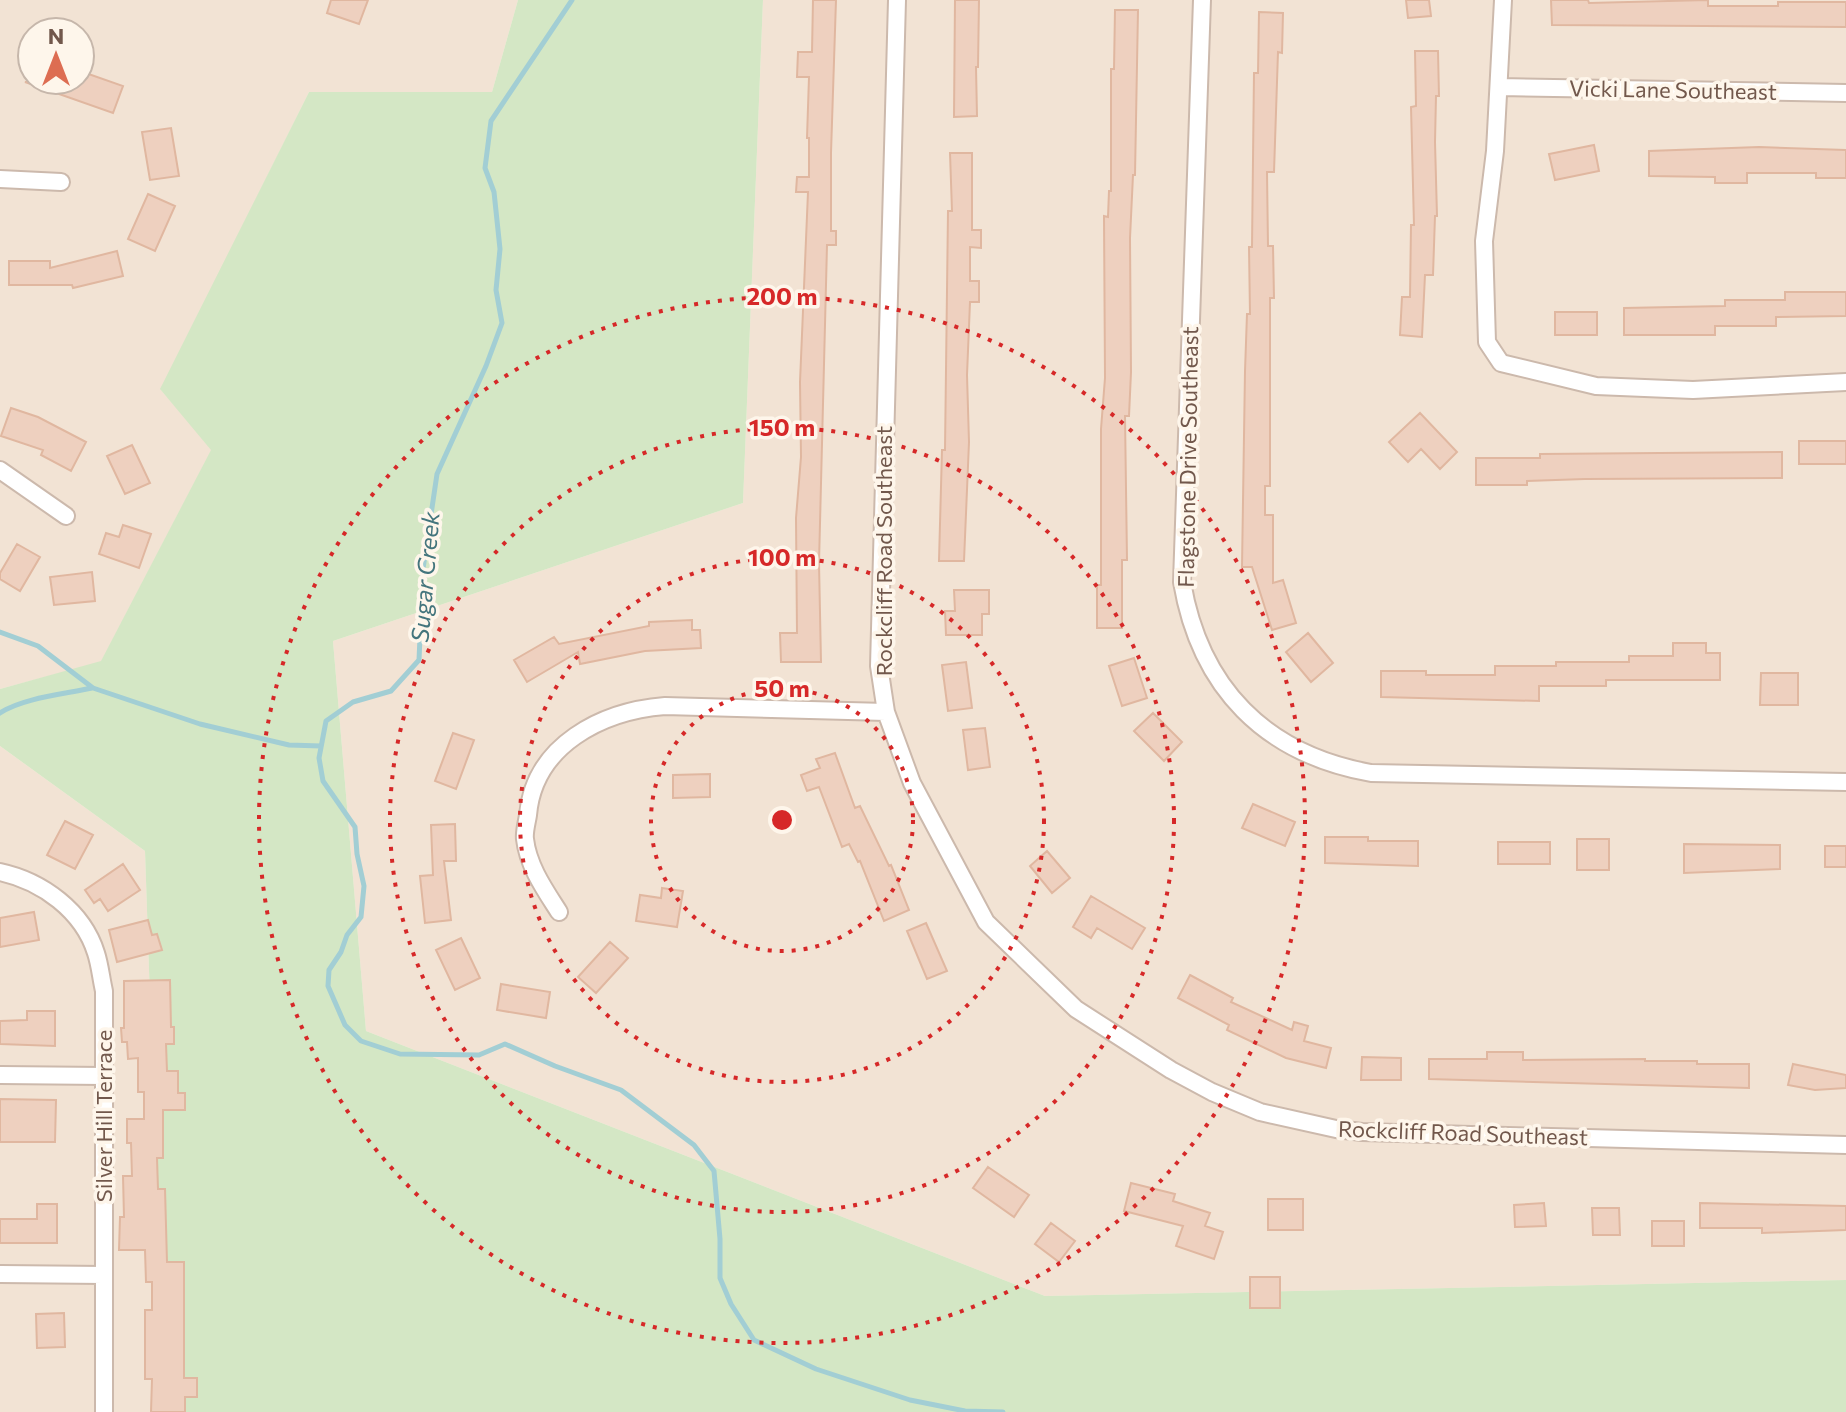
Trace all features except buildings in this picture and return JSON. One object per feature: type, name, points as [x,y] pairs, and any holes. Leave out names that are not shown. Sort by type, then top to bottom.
[{"type":"street","name":"Rockcliff Road Southeast","points":[[897,0],[879,666],[886,712],[912,783],[986,922],[1076,1009],[1171,1070],[1212,1092],[1285,1119],[1362,1132],[1846,1145]]},
{"type":"street","name":"Flagstone Drive Southeast","points":[[1202,0],[1182,582],[1194,635],[1205,659],[1235,702],[1274,736],[1296,750],[1333,764],[1371,773],[1846,782]]},
{"type":"street","points":[[1503,0],[1495,151],[1484,241],[1487,342],[1501,363],[1596,386],[1693,390],[1846,382]]},
{"type":"street","name":"Vicki Lane Southeast","points":[[1500,87],[1846,93]]},
{"type":"street","points":[[0,179],[61,182]]},
{"type":"street","points":[[0,470],[66,516]]},
{"type":"street","points":[[559,912],[538,878],[525,839],[529,799],[542,768],[568,740],[590,725],[626,711],[665,706],[886,712]]},
{"type":"street","name":"Silver Hill Terrace","points":[[0,872],[23,877],[54,895],[80,923],[96,952],[104,991],[104,1412]]},
{"type":"street","points":[[0,1075],[104,1076]]},
{"type":"street","points":[[0,1274],[104,1275]]},
{"type":"shaded area","points":[[0,0],[518,0],[492,92],[309,92],[161,390],[212,449],[101,662],[0,689]]},
{"type":"shaded area","points":[[763,0],[1846,0],[1846,1280],[1045,1296],[366,1031],[333,641],[743,503]]},
{"type":"shaded area","points":[[0,746],[145,851],[164,1412],[0,1412]]},
{"type":"green space","points":[[518,0],[763,0],[743,503],[333,641],[366,1031],[1045,1296],[1846,1280],[1846,1412],[164,1412],[145,851],[0,746],[0,689],[101,661],[211,450],[160,389],[309,92],[492,92]]},
{"type":"waterway","name":"Sugar Creek","points":[[572,0],[491,121],[485,168],[494,192],[500,249],[496,290],[502,323],[437,474],[423,569],[419,660],[391,691],[353,702],[326,721],[319,758],[323,781],[355,827],[364,886],[361,917],[347,935],[341,952],[329,970],[328,986],[345,1025],[361,1041],[400,1054],[479,1055],[505,1044],[621,1090],[694,1145],[714,1171],[720,1278],[731,1304],[754,1340],[816,1369],[910,1400],[965,1411],[1003,1412]]},
{"type":"waterway","points":[[0,632],[38,646],[93,688],[200,724],[289,745],[321,746]]},
{"type":"waterway","points":[[0,713],[32,700],[92,688]]}]
